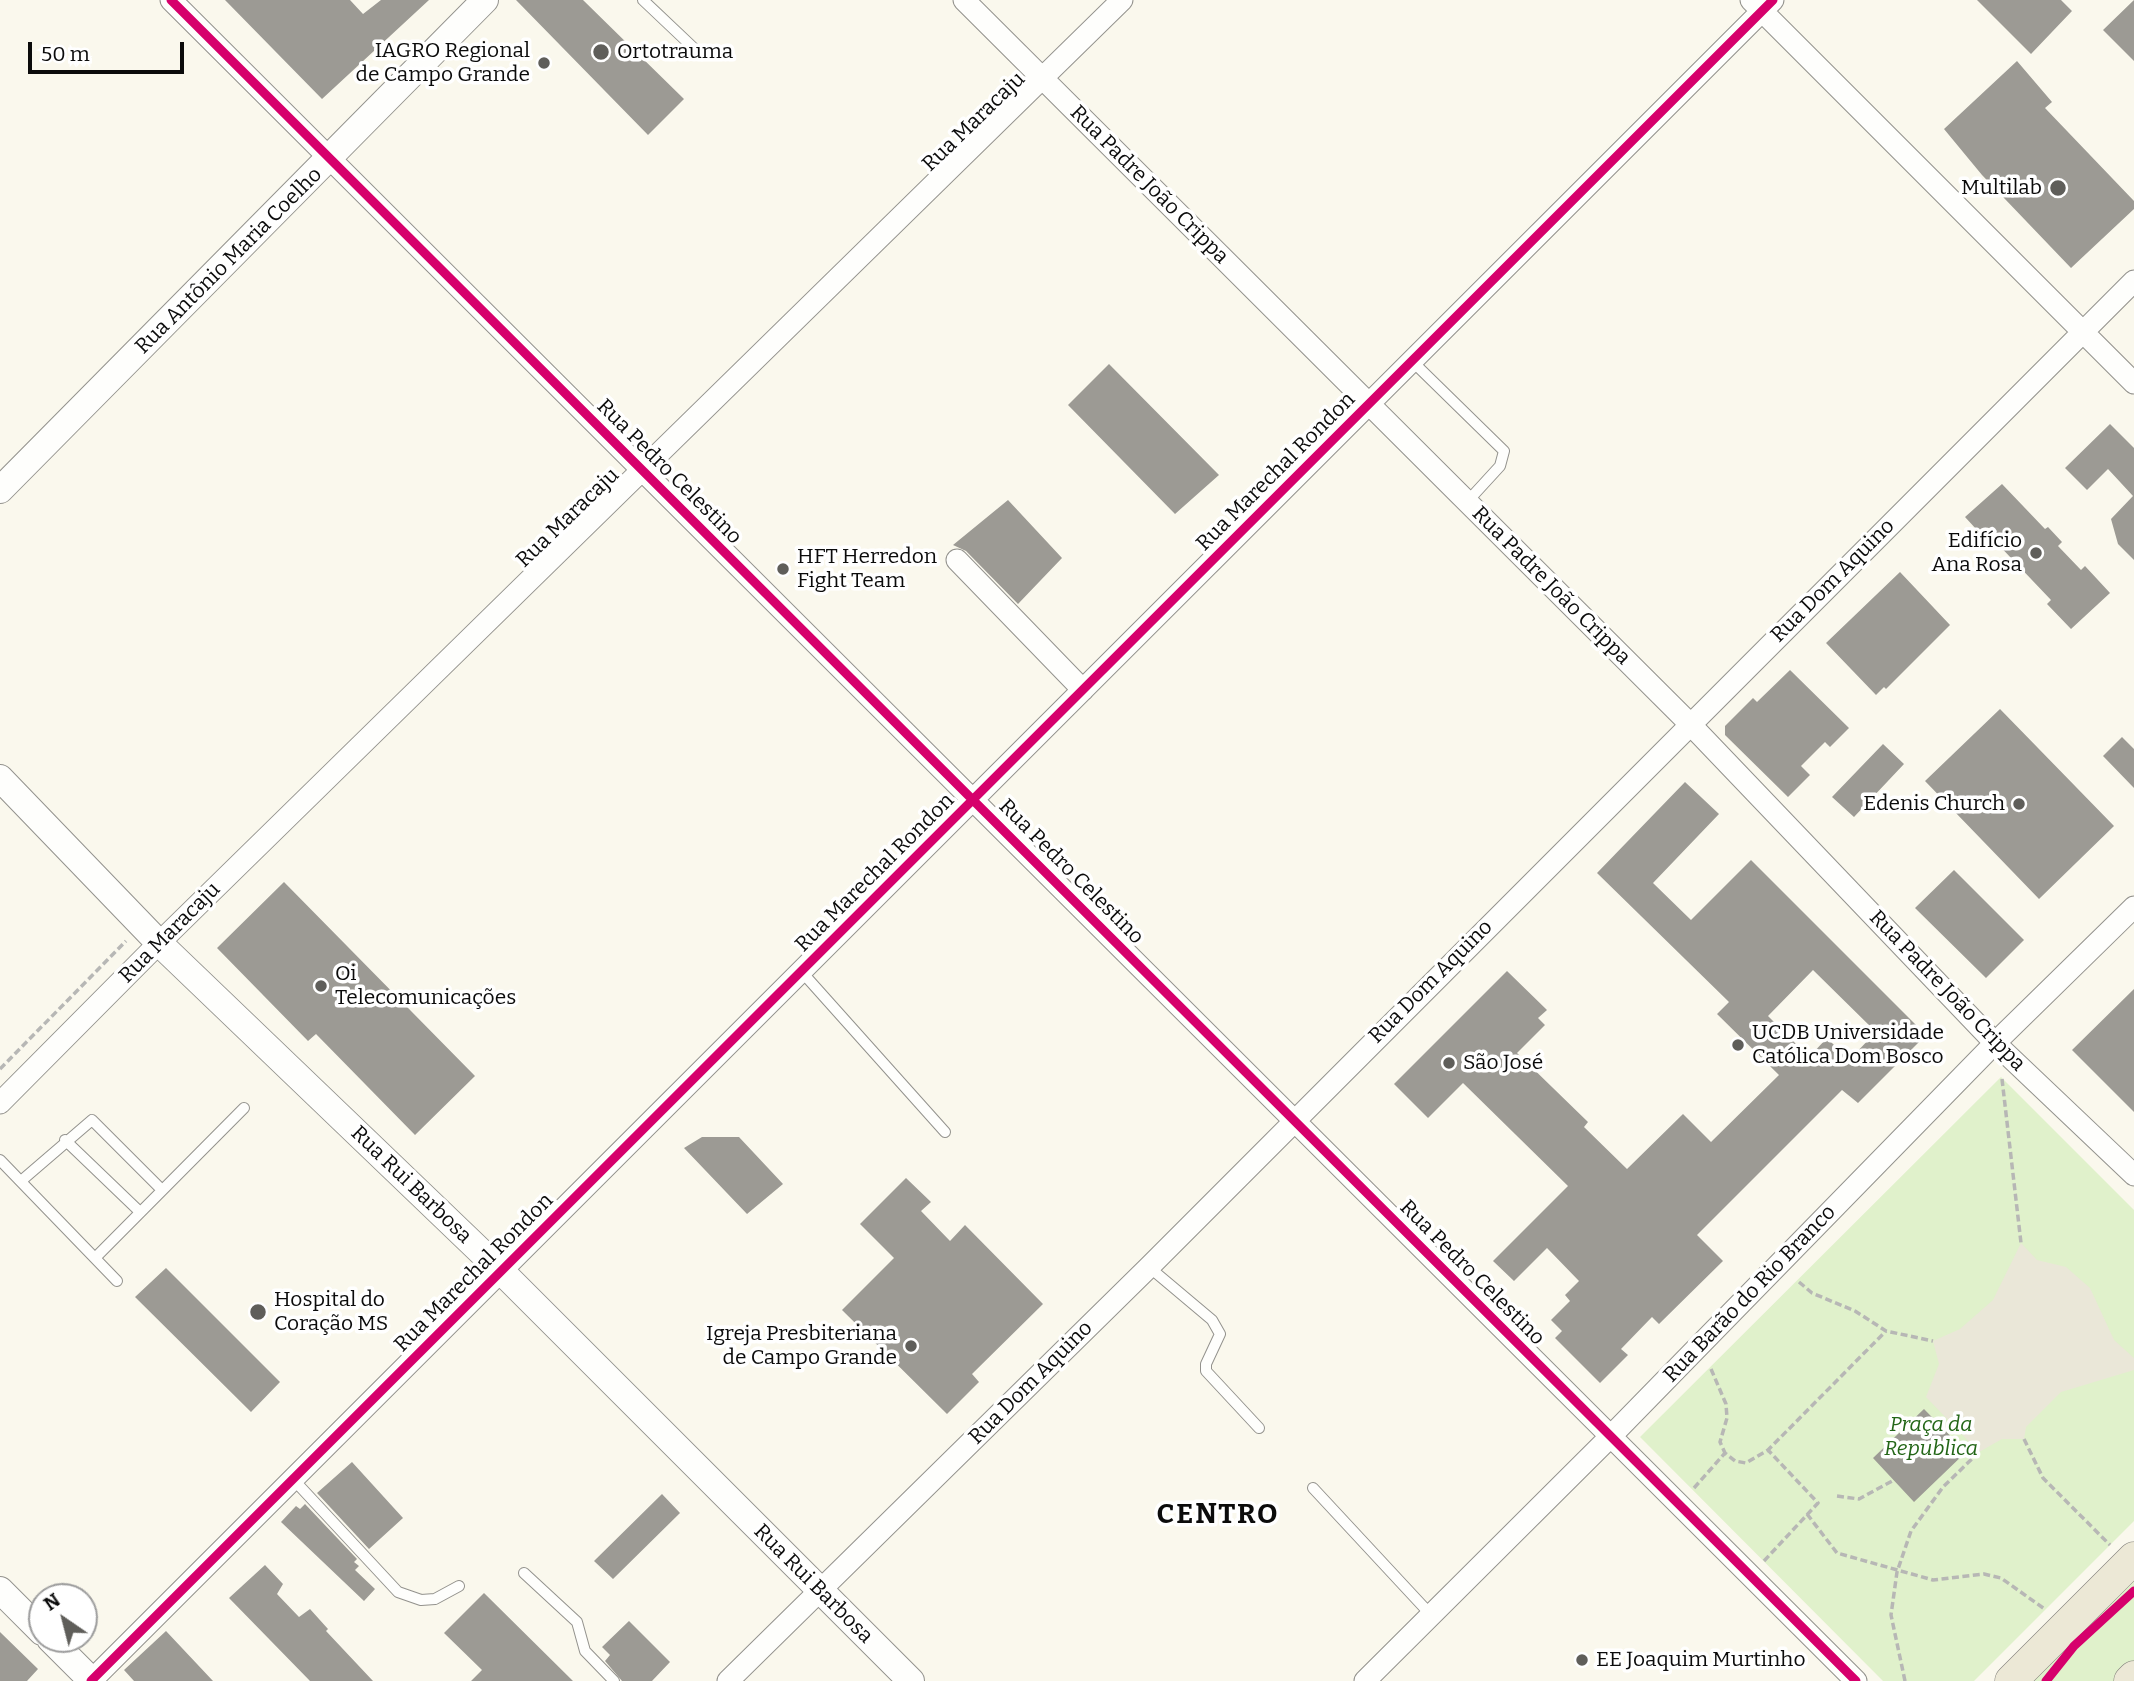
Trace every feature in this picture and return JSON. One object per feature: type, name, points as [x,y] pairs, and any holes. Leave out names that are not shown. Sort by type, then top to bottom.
[{"type":"main road","points":[[2011,1681],[2122,1551]]},
{"type":"main road","points":[[2130,1681],[2134,1677]]},
{"type":"street","name":"Rua Pedro Celestino","points":[[171,0],[1856,1681]]},
{"type":"street","name":"Rua Antônio Maria Coelho","points":[[0,490],[331,159],[485,0]]},
{"type":"street","name":"Rua Padre João Crippa","points":[[964,0],[1690,724],[1995,1044],[2134,1175]]},
{"type":"street","name":"Rua Maracaju","points":[[0,1103],[159,943],[1122,0]]},
{"type":"street","points":[[1762,4],[2134,383]]},
{"type":"street","name":"Rua Marechal Rondon","points":[[92,1681],[1412,361],[1762,4]]},
{"type":"street","name":"Rua Dom Aquino","points":[[728,1681],[1149,1267],[1293,1119],[2134,281]]},
{"type":"street","points":[[957,560],[1083,690]]},
{"type":"street","name":"Rua Rui Barbosa","points":[[0,778],[159,943],[501,1271],[911,1681]]},
{"type":"street","name":"Rua Barão do Rio Branco","points":[[1365,1681],[2134,907]]},
{"type":"street","points":[[0,1590],[28,1618]]},
{"type":"street","points":[[64,1653],[92,1681]]},
{"type":"lane","points":[[643,0],[701,54]]},
{"type":"lane","points":[[1412,361],[1504,451],[1500,466],[1467,502]]},
{"type":"lane","points":[[801,971],[945,1132]]},
{"type":"lane","points":[[94,1258],[244,1108]]},
{"type":"lane","points":[[21,1181],[65,1140],[92,1120],[162,1191]]},
{"type":"lane","points":[[65,1140],[140,1212]]},
{"type":"lane","points":[[0,1160],[117,1281]]},
{"type":"lane","points":[[1149,1267],[1212,1320],[1220,1334],[1206,1364],[1206,1371],[1259,1428]]},
{"type":"lane","points":[[293,1479],[398,1592],[421,1600],[435,1598],[459,1586]]},
{"type":"lane","points":[[1313,1489],[1431,1615]]},
{"type":"lane","points":[[524,1573],[578,1622],[585,1651],[614,1681]]},
{"type":"path","points":[[0,1069],[130,937]]},
{"type":"path","points":[[2001,1077],[2021,1243]]},
{"type":"path","points":[[1799,1282],[1812,1293],[1856,1311],[1886,1331],[1933,1341]]},
{"type":"path","points":[[1711,1369],[1726,1404],[1727,1418],[1720,1442],[1725,1452],[1735,1461],[1746,1463],[1769,1450],[1886,1331]]},
{"type":"path","points":[[2024,1439],[2043,1478],[2122,1551]]},
{"type":"path","points":[[1763,1560],[1818,1503],[1769,1450]]},
{"type":"path","points":[[1694,1488],[1725,1452]]},
{"type":"path","points":[[1905,1681],[1891,1615],[1896,1572],[1911,1531],[1943,1487],[1979,1452]]},
{"type":"path","points":[[1837,1496],[1859,1499],[1894,1480]]},
{"type":"path","points":[[1807,1514],[1836,1553],[1896,1572],[1933,1580],[1984,1574],[2001,1578],[2046,1610]]},
{"type":"green space","name":"Praça da Republica","points":[[2001,1077],[2134,1210],[2134,1521],[1974,1681],[1883,1681],[1640,1437]]},
{"type":"green space","points":[[2134,1558],[2134,1677],[2130,1681],[2011,1681]]},
{"type":"shaded area","points":[[2021,1243],[2037,1260],[2066,1267],[2090,1288],[2114,1340],[2134,1358],[2134,1370],[2061,1392],[2026,1427],[2024,1439],[2002,1439],[1979,1452],[1926,1397],[1939,1364],[1933,1341],[1960,1329],[1993,1300]]},
{"type":"building","points":[[225,0],[350,0],[363,14],[381,0],[429,0],[322,99]]},
{"type":"building","name":"Ortotrauma","points":[[516,0],[583,0],[684,99],[648,135]]},
{"type":"building","points":[[1977,0],[2061,0],[2072,11],[2031,54]]},
{"type":"building","points":[[2134,0],[2134,61],[2103,30]]},
{"type":"building","name":"Multilab","points":[[2017,61],[2052,102],[2045,108],[2134,201],[2134,209],[2071,268],[1982,175],[1944,129]]},
{"type":"building","points":[[1109,364],[1219,475],[1175,514],[1068,405]]},
{"type":"building","points":[[2110,424],[2134,448],[2134,560],[2118,544],[2111,519],[2133,496],[2108,469],[2087,490],[2065,468]]},
{"type":"building","name":"Edifício Ana Rosa","points":[[2002,484],[2045,529],[2048,527],[2062,542],[2058,546],[2081,570],[2085,566],[2110,593],[2071,629],[2047,604],[2051,600],[1992,538],[1988,542],[1965,517]]},
{"type":"building","points":[[1008,500],[1062,558],[1018,604],[966,551],[953,545]]},
{"type":"building","points":[[1900,572],[1950,625],[1886,689],[1884,687],[1876,695],[1826,643]]},
{"type":"building","points":[[1790,670],[1849,728],[1830,747],[1825,742],[1801,766],[1810,775],[1788,797],[1725,735],[1725,726],[1753,698],[1757,702]]},
{"type":"building","name":"Edenis Church","points":[[2000,709],[2114,826],[2039,899],[1925,781]]},
{"type":"building","points":[[2122,737],[2134,749],[2134,788],[2103,756]]},
{"type":"building","points":[[1883,744],[1904,764],[1854,817],[1832,797]]},
{"type":"building","points":[[1685,782],[1719,814],[1653,883],[1691,920],[1751,860],[1926,1035],[1858,1103],[1842,1090],[1697,1235],[1723,1261],[1659,1324],[1652,1317],[1621,1349],[1628,1355],[1600,1383],[1555,1338],[1562,1331],[1551,1320],[1570,1301],[1565,1295],[1579,1281],[1547,1248],[1514,1281],[1493,1261],[1568,1186],[1463,1083],[1428,1118],[1394,1084],[1507,971],[1547,1010],[1538,1018],[1545,1025],[1517,1053],[1588,1122],[1584,1127],[1627,1169],[1683,1114],[1711,1142],[1779,1075],[1717,1014],[1729,1002],[1597,873]],"holes":[[[1813,970],[1876,1032],[1849,1060],[1827,1038],[1809,1057],[1768,1016]]]},
{"type":"building","points":[[1954,870],[2024,940],[1986,978],[1915,908]]},
{"type":"building","name":"Oi Telecomunicações","points":[[284,882],[475,1076],[415,1135],[316,1034],[308,1041],[217,948]]},
{"type":"building","points":[[2134,989],[2134,1112],[2072,1050]]},
{"type":"building","points":[[702,1137],[739,1137],[783,1184],[747,1214],[684,1148]]},
{"type":"building","points":[[906,1178],[931,1202],[921,1211],[950,1241],[965,1225],[1043,1304],[972,1374],[979,1382],[947,1414],[842,1310],[894,1258],[860,1224]]},
{"type":"building","points":[[166,1268],[280,1382],[251,1412],[135,1297]]},
{"type":"building","points":[[1924,1409],[1966,1452],[1914,1502],[1873,1458]]},
{"type":"building","points":[[352,1462],[403,1518],[369,1549],[317,1493]]},
{"type":"building","points":[[662,1494],[680,1513],[613,1579],[594,1561]]},
{"type":"building","points":[[305,1504],[357,1559],[354,1562],[359,1566],[355,1570],[375,1589],[364,1601],[281,1522],[296,1506],[300,1509]]},
{"type":"building","points":[[265,1565],[283,1584],[277,1594],[299,1617],[310,1609],[328,1629],[326,1631],[373,1681],[310,1681],[229,1598]]},
{"type":"building","points":[[484,1593],[573,1681],[471,1681],[482,1670],[444,1633]]},
{"type":"building","points":[[629,1621],[670,1662],[652,1681],[622,1681],[605,1661],[610,1655],[602,1647]]},
{"type":"building","points":[[166,1631],[213,1681],[134,1681],[124,1670]]},
{"type":"building","points":[[0,1632],[38,1669],[27,1681],[0,1681]]},
{"type":"cycle path","points":[[171,0],[1856,1681]]},
{"type":"cycle path","points":[[91,1681],[1773,0]]},
{"type":"cycle path","points":[[2046,1681],[2074,1646],[2134,1591]]},
{"type":"place","name":"Ortotrauma","points":[[601,52]]},
{"type":"place","name":"IAGRO Regional de Campo Grande","points":[[544,63]]},
{"type":"place","name":"Multilab","points":[[2058,188]]},
{"type":"place","name":"Edifício Ana Rosa","points":[[2036,553]]},
{"type":"place","name":"HFT Herredon Fight Team","points":[[783,569]]},
{"type":"place","name":"Edenis Church","points":[[2019,804]]},
{"type":"place","name":"Oi Telecomunicações","points":[[321,986]]},
{"type":"place","name":"UCDB Universidade Católica Dom Bosco","points":[[1738,1045]]},
{"type":"place","name":"São José","points":[[1449,1063]]},
{"type":"place","name":"Hospital do Coração MS","points":[[258,1312]]},
{"type":"place","name":"Igreja Presbiteriana de Campo Grande","points":[[911,1346]]},
{"type":"place","name":"EE Joaquim Murtinho","points":[[1582,1660]]},
{"type":"district","name":"CENTRO","points":[[1218,1515]]}]
